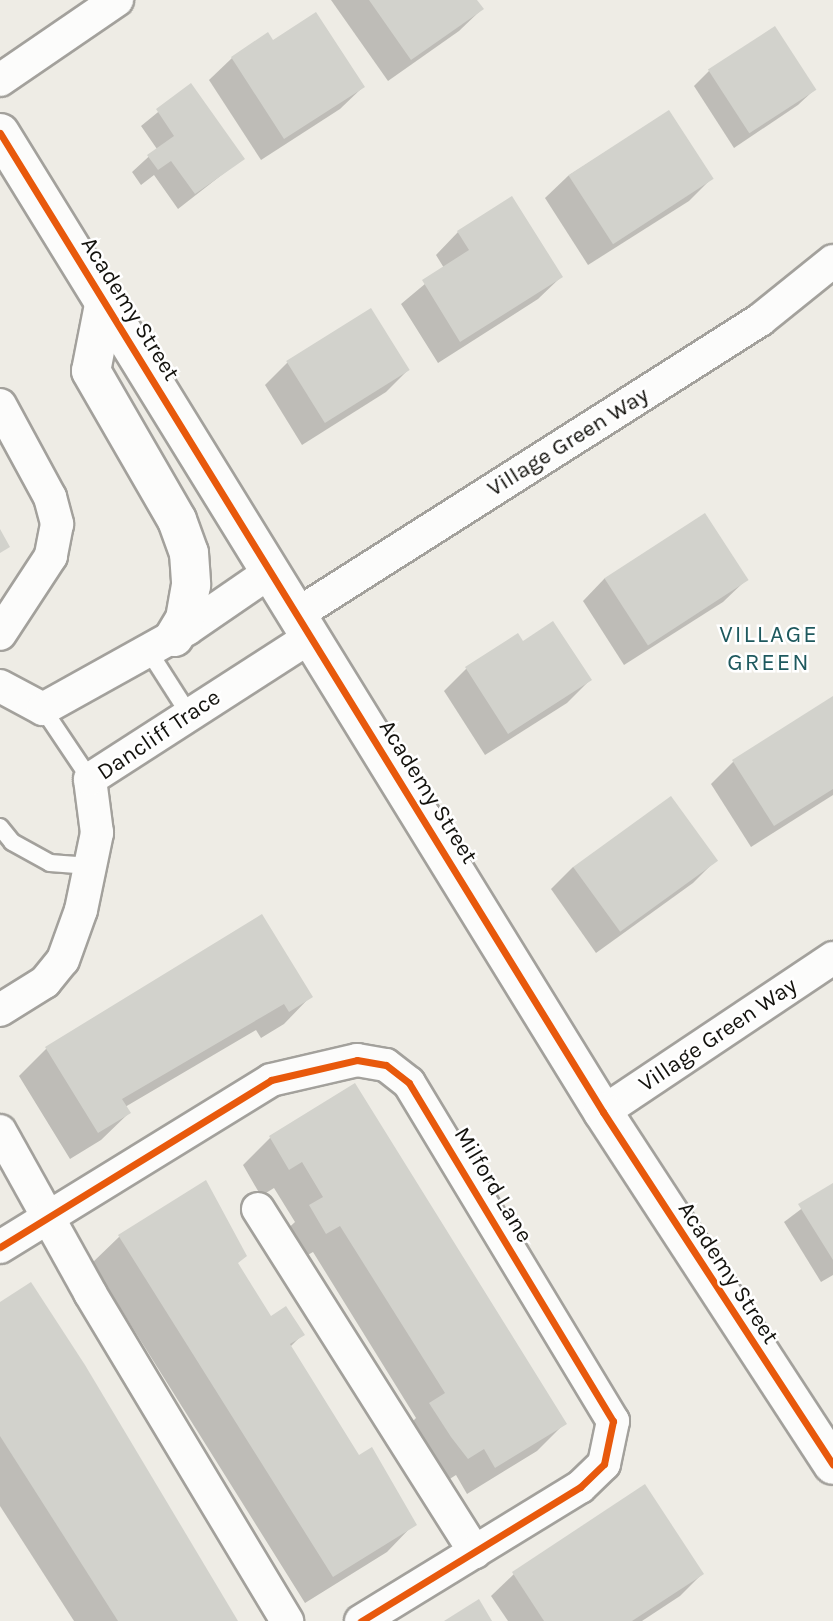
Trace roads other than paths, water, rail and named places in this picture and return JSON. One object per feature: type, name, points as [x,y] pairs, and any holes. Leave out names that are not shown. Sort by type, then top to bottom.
[{"type":"street","points":[[0,80],[117,0]]},
{"type":"street","name":"Academy Street","points":[[0,133],[603,1112],[833,1465]]},
{"type":"street","name":"Village Green Way","points":[[303,626],[760,320],[833,261]]},
{"type":"street","points":[[104,305],[91,371],[177,520],[189,553],[191,585],[184,619],[161,643]]},
{"type":"street","points":[[0,405],[50,496],[57,524],[51,556],[0,634]]},
{"type":"street","points":[[0,686],[43,709],[161,643],[270,572]]},
{"type":"street","name":"Dancliff Trace","points":[[0,1010],[45,982],[63,960],[97,833],[90,779],[189,714],[303,626]]},
{"type":"street","name":"Village Green Way","points":[[603,1112],[833,958]]},
{"type":"street","name":"Milford Lane","points":[[0,1247],[271,1080],[357,1060],[386,1065],[409,1083],[613,1421],[604,1464],[580,1487],[361,1621]]},
{"type":"street","points":[[0,1131],[50,1216],[90,1293],[287,1621]]},
{"type":"street","points":[[258,1209],[475,1552]]},
{"type":"lane","points":[[161,643],[189,714]]},
{"type":"lane","points":[[43,709],[90,779]]},
{"type":"lane","points":[[0,827],[12,842],[50,863],[90,866]]},
{"type":"district","name":"VILLAGE GREEN","points":[[769,649]]}]
